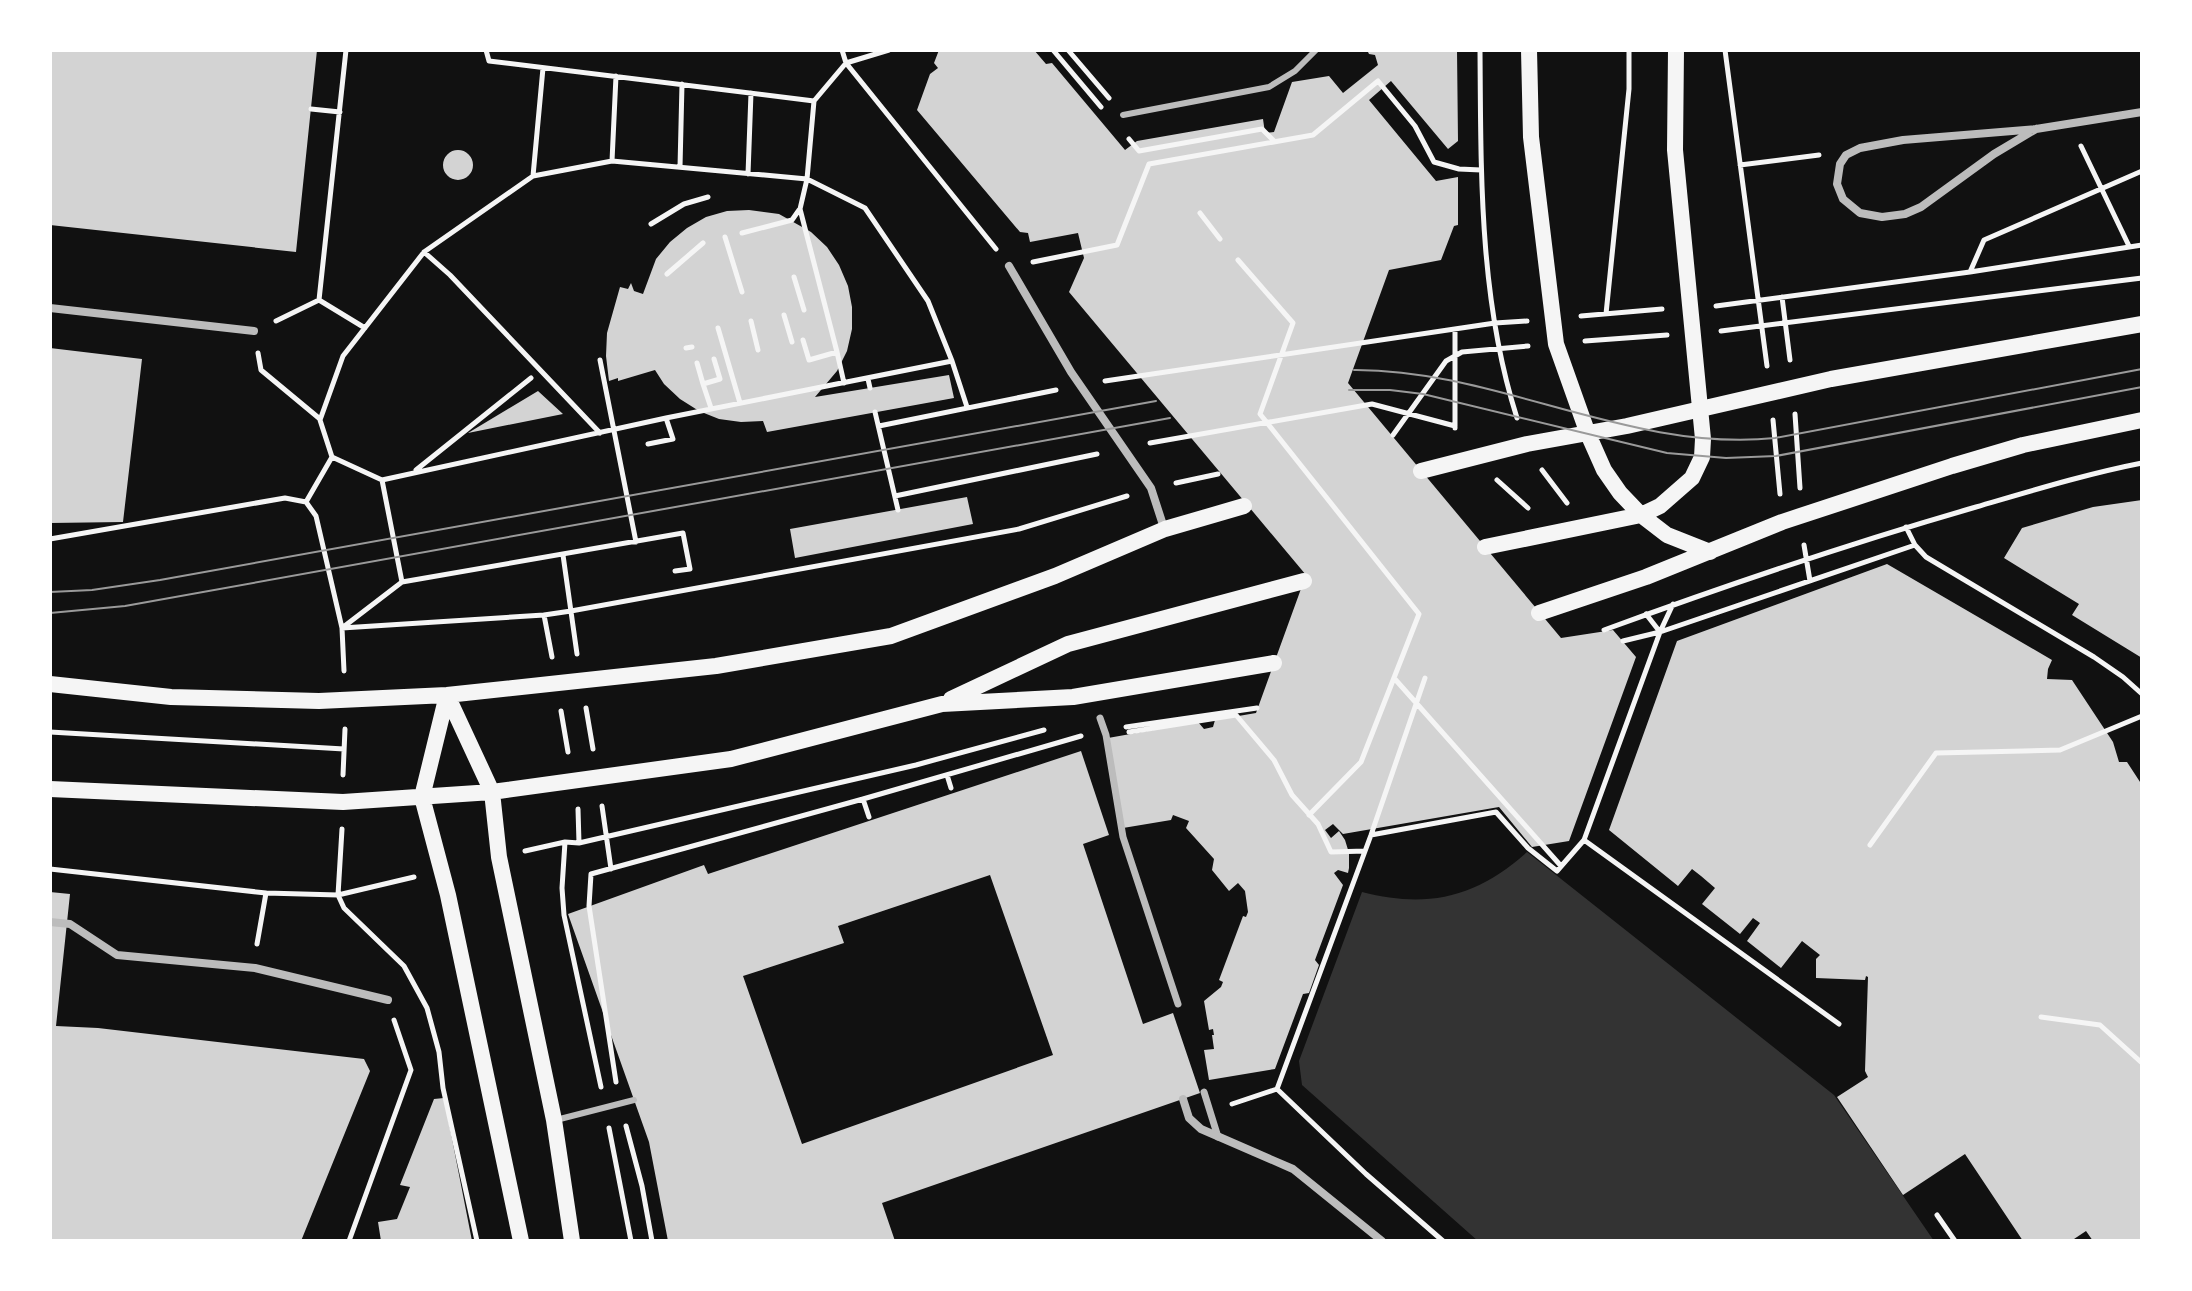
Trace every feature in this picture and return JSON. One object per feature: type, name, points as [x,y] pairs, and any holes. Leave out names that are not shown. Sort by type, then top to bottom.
[{"type":"main road","points":[[1529,50],[1531,137],[1556,344],[1588,434],[1604,470],[1641,515],[1667,535],[1710,552]]},
{"type":"main road","points":[[1485,547],[1641,515],[1679,492],[1696,473],[1702,457],[1703,439],[1675,150],[1676,50]]},
{"type":"main road","points":[[1421,471],[1527,444],[1588,434],[1770,392],[2142,324]]},
{"type":"main road","points":[[1539,613],[1646,577],[1802,515],[2023,445],[2142,420]]},
{"type":"main road","points":[[50,684],[171,697],[319,701],[447,695],[716,666],[891,636],[1055,576],[1165,529],[1244,506]]},
{"type":"main road","points":[[50,789],[317,801],[422,797],[492,792],[731,759],[942,704],[1068,644],[1304,581]]},
{"type":"main road","points":[[942,704],[1073,697],[1274,663]]},
{"type":"main road","points":[[447,695],[492,792],[499,857],[554,1120],[572,1241]]},
{"type":"main road","points":[[447,695],[422,797],[448,895],[521,1241]]},
{"type":"street","points":[[2036,129],[1994,154],[1921,207],[1894,217],[1860,213],[1843,199],[1837,184],[1840,164],[1846,155],[1860,148],[1903,140],[2036,129],[2142,112]]},
{"type":"street","points":[[1009,266],[1081,385],[1151,488],[1165,529]]},
{"type":"street","points":[[50,308],[254,331]]},
{"type":"street","points":[[1100,718],[1106,735],[1123,837],[1178,1004]]},
{"type":"street","points":[[50,922],[70,924],[117,955],[255,968],[388,1000]]},
{"type":"street","points":[[1204,1092],[1218,1137]]},
{"type":"street","points":[[1183,1099],[1189,1118],[1201,1129],[1293,1169],[1382,1241]]},
{"type":"lane","points":[[1123,115],[1269,87],[1295,71],[1316,50]]},
{"type":"lane","points":[[554,1120],[634,1100]]},
{"type":"path","points":[[319,300],[346,50]]},
{"type":"path","points":[[486,50],[489,61],[814,101]]},
{"type":"path","points":[[842,50],[846,63],[1009,266],[1117,245],[1149,164],[1313,135],[1378,81],[1415,126],[1434,162],[1452,168],[1481,170]]},
{"type":"path","points":[[742,233],[792,220],[800,209],[807,179],[814,101],[846,63],[889,50]]},
{"type":"path","points":[[1053,50],[1110,117]]},
{"type":"path","points":[[1068,50],[1123,115]]},
{"type":"path","points":[[1480,50],[1484,244],[1499,349],[1516,416],[1527,444],[1538,465],[1588,526]]},
{"type":"path","points":[[1606,314],[1629,89],[1629,50]]},
{"type":"path","points":[[1725,50],[1762,326],[1789,566]]},
{"type":"path","points":[[533,176],[543,68]]},
{"type":"path","points":[[612,161],[616,76]]},
{"type":"path","points":[[680,167],[682,84]]},
{"type":"path","points":[[748,174],[751,93]]},
{"type":"path","points":[[311,109],[340,112]]},
{"type":"path","points":[[2070,123],[2129,246]]},
{"type":"path","points":[[1120,129],[1139,151],[1262,129],[1275,142]]},
{"type":"path","points":[[1740,165],[1813,155],[1846,155]]},
{"type":"path","points":[[320,420],[343,356],[424,252],[533,176],[612,161],[807,179],[865,208],[928,301],[967,407]]},
{"type":"path","points":[[1970,272],[1984,240],[2142,171]]},
{"type":"path","points":[[651,224],[684,204],[708,197]]},
{"type":"path","points":[[800,209],[844,383]]},
{"type":"path","points":[[1200,213],[1220,239]]},
{"type":"path","points":[[725,237],[742,292]]},
{"type":"path","points":[[667,274],[703,243]]},
{"type":"path","points":[[879,426],[1081,385],[1495,323],[1758,300],[2142,245]]},
{"type":"path","points":[[424,252],[450,275],[600,433]]},
{"type":"path","points":[[1238,260],[1293,323],[1260,414],[1419,614],[1361,762],[1309,815]]},
{"type":"path","points":[[794,277],[804,310]]},
{"type":"path","points":[[1393,435],[1440,367],[1462,352],[1762,326],[2142,278]]},
{"type":"path","points":[[1782,297],[1793,388],[1805,560],[1810,581]]},
{"type":"path","points":[[319,300],[365,328]]},
{"type":"path","points":[[319,300],[254,331],[261,370],[320,420],[332,457],[382,480],[711,408],[952,361]]},
{"type":"path","points":[[784,315],[792,342]]},
{"type":"path","points":[[751,321],[758,350]]},
{"type":"path","points":[[718,328],[740,403]]},
{"type":"path","points":[[1455,329],[1455,437],[1473,459],[1557,533]]},
{"type":"path","points":[[803,340],[809,360],[837,352]]},
{"type":"path","points":[[703,384],[720,379],[714,359]]},
{"type":"path","points":[[600,360],[636,542]]},
{"type":"path","points":[[697,363],[711,408]]},
{"type":"path","points":[[413,473],[531,378]]},
{"type":"path","points":[[868,379],[870,388]]},
{"type":"path","points":[[895,496],[1125,448],[1372,404],[1455,426]]},
{"type":"path","points":[[875,412],[898,510]]},
{"type":"path","points":[[648,444],[673,439],[666,418]]},
{"type":"path","points":[[306,502],[332,457]]},
{"type":"path","points":[[1604,630],[1906,527],[2106,470],[2142,463]]},
{"type":"path","points":[[50,539],[285,498],[306,502],[316,516],[342,628],[544,615],[725,584],[1019,529],[1151,488],[1218,474]]},
{"type":"path","points":[[382,480],[402,582],[683,533],[690,569],[675,571]]},
{"type":"path","points":[[1906,527],[1915,545],[1926,557],[2094,657],[2142,694]]},
{"type":"path","points":[[1623,641],[1660,632],[1915,545]]},
{"type":"path","points":[[1559,869],[1584,840],[1673,604],[1669,595],[1646,577]]},
{"type":"path","points":[[1617,586],[1660,632]]},
{"type":"path","points":[[544,615],[580,820],[579,843]]},
{"type":"path","points":[[1394,678],[1559,869]]},
{"type":"path","points":[[1425,678],[1277,1089],[1366,1174],[1443,1241]]},
{"type":"path","points":[[652,1241],[642,1186],[620,1103],[589,906],[591,874],[1102,730],[1257,708]]},
{"type":"path","points":[[1126,732],[1236,715],[1274,760],[1292,795],[1318,824],[1331,852],[1365,851]]},
{"type":"path","points":[[1870,845],[1936,753],[2060,750],[2142,716]]},
{"type":"path","points":[[631,1241],[564,915],[565,842],[579,843],[916,765],[1058,726],[1100,718]]},
{"type":"path","points":[[50,732],[344,749]]},
{"type":"path","points":[[947,775],[951,788]]},
{"type":"path","points":[[863,799],[869,817]]},
{"type":"path","points":[[1371,835],[1496,812],[1528,848],[1559,869]]},
{"type":"path","points":[[1584,840],[1839,1024]]},
{"type":"path","points":[[50,869],[266,893],[338,895],[344,908],[404,966],[427,1008],[439,1052],[443,1088],[477,1241]]},
{"type":"path","points":[[255,958],[266,893]]},
{"type":"path","points":[[349,1241],[411,1070],[388,1000]]},
{"type":"path","points":[[2041,1017],[2100,1025],[2142,1063]]},
{"type":"path","points":[[1937,1215],[1955,1241]]},
{"type":"shaded area","points":[[1527,852],[1834,1095],[1934,1241],[1478,1241],[1302,1085],[1299,1061],[1362,892],[1409,899],[1450,895],[1489,880]]},
{"type":"building","points":[[50,50],[317,50],[296,252],[50,225]]},
{"type":"building","points":[[939,50],[1034,50],[1046,64],[1052,63],[1125,150],[1137,141],[1263,119],[1265,133],[1274,132],[1292,82],[1329,76],[1343,93],[1378,65],[1375,55],[1367,50],[1457,50],[1458,141],[1448,149],[1391,81],[1369,100],[1436,181],[1458,177],[1458,225],[1454,226],[1441,260],[1389,270],[1348,383],[1561,638],[1613,630],[1636,657],[1569,841],[1532,847],[1499,807],[1343,834],[1333,824],[1325,830],[1331,838],[1339,831],[1345,840],[1349,853],[1348,873],[1338,870],[1334,873],[1343,885],[1315,960],[1319,965],[1309,993],[1303,994],[1275,1069],[1209,1080],[1204,1050],[1214,1049],[1214,1035],[1213,1029],[1209,1030],[1204,1001],[1223,982],[1219,980],[1243,916],[1246,917],[1248,912],[1245,891],[1238,883],[1229,891],[1212,870],[1214,859],[1186,828],[1189,821],[1173,815],[1171,820],[1123,828],[1108,738],[1198,722],[1204,729],[1213,727],[1215,720],[1256,713],[1306,575],[1069,292],[1084,258],[1078,233],[1030,242],[1028,233],[1020,232],[917,110],[930,74],[938,68],[934,63]]},
{"type":"building","points":[[458,150],[469,154],[473,165],[469,176],[458,180],[447,176],[443,165],[447,154]]},
{"type":"building","points":[[727,211],[779,214],[811,232],[827,247],[848,286],[852,329],[847,351],[837,371],[815,397],[949,375],[954,398],[767,432],[763,421],[719,419],[699,411],[680,399],[655,370],[609,381],[607,333],[620,287],[628,289],[631,283],[634,291],[643,294],[656,259],[687,228],[706,217]]},
{"type":"building","points":[[50,348],[142,359],[123,522],[50,523]]},
{"type":"building","points":[[538,391],[563,414],[468,433]]},
{"type":"building","points":[[967,497],[973,524],[795,558],[790,529]]},
{"type":"building","points":[[2142,500],[2142,658],[2072,615],[2079,604],[2004,558],[2022,528],[2093,507]]},
{"type":"building","points":[[1887,564],[2052,660],[2047,679],[2072,680],[2113,742],[2119,762],[2127,762],[2142,785],[2142,1241],[2093,1241],[2086,1231],[2071,1241],[2023,1241],[1965,1154],[1903,1195],[1837,1097],[1868,1077],[1865,1071],[1868,977],[1865,980],[1816,978],[1816,959],[1820,955],[1802,941],[1781,968],[1747,941],[1760,923],[1753,918],[1740,934],[1702,904],[1715,888],[1701,876],[1692,869],[1678,886],[1609,830],[1677,641]]},
{"type":"building","points":[[1081,751],[1109,835],[1083,844],[1143,1024],[1173,1013],[1200,1093],[882,1203],[895,1241],[668,1241],[649,1142],[568,914],[704,865],[708,874]],"holes":[[[990,875],[1053,1055],[802,1144],[743,976],[844,943],[838,926]]]},
{"type":"building","points":[[50,892],[70,894],[56,1026],[98,1028],[364,1059],[370,1071],[301,1241],[50,1241]]},
{"type":"building","points":[[444,1098],[472,1241],[381,1241],[378,1222],[397,1219],[410,1187],[400,1185],[434,1099]]},
{"type":"tram line","points":[[1354,370],[1407,373],[1459,382],[1616,423],[1668,434],[1721,439],[1775,438],[2142,369]]},
{"type":"tram line","points":[[1349,390],[1423,394],[1667,453],[1726,458],[1776,456],[2142,387]]},
{"type":"tram line","points":[[50,592],[92,590],[160,580],[1156,401]]},
{"type":"tram line","points":[[50,613],[125,606],[1170,418]]}]
